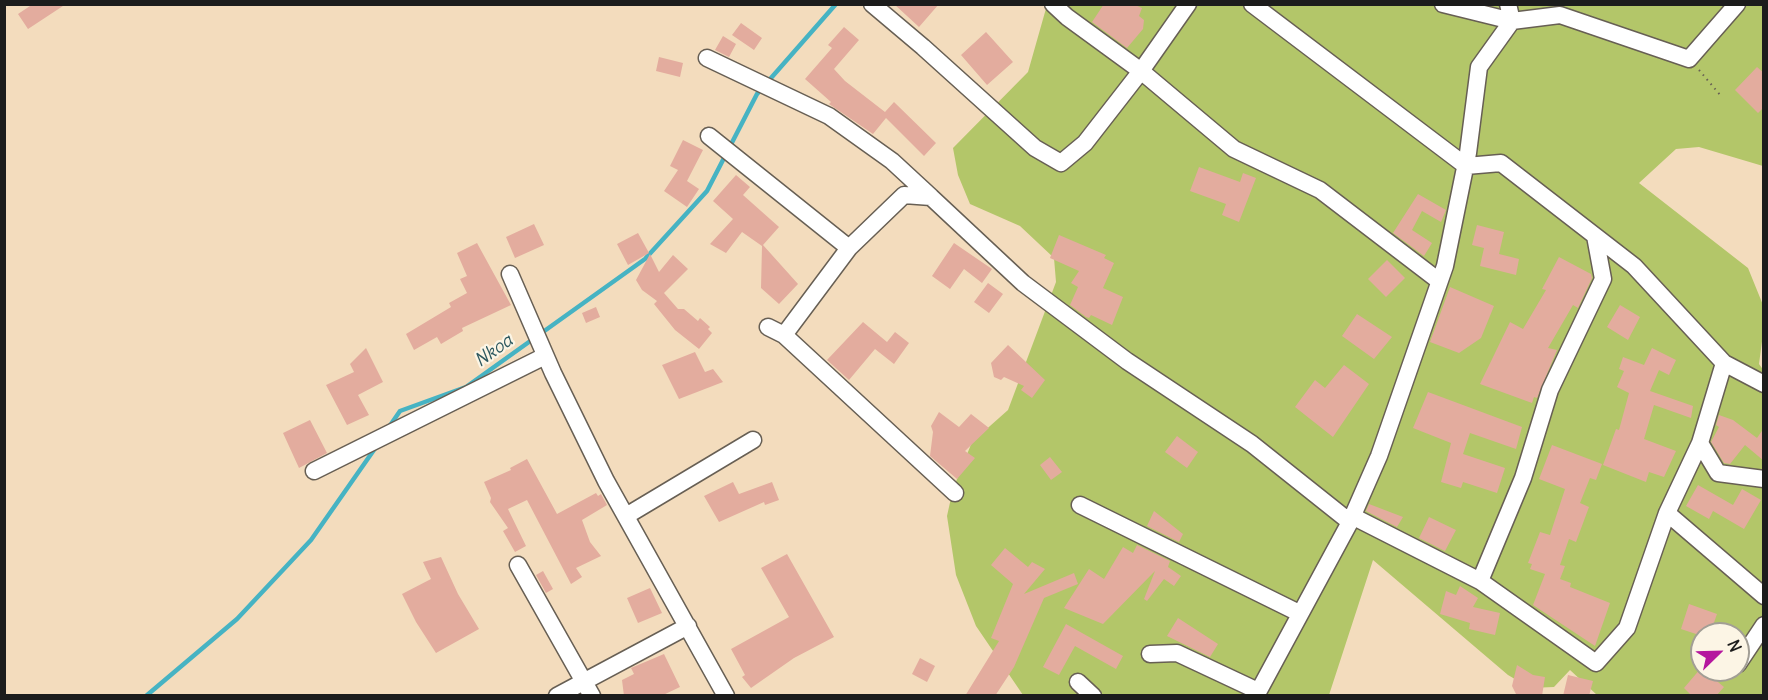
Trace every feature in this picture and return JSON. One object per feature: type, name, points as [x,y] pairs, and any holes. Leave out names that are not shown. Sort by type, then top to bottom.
[{"type":"street","points":[[872,4],[1035,148],[1061,164],[1085,143],[1142,71],[1188,4]]},
{"type":"street","points":[[1053,4],[1067,17],[1142,71],[1234,149],[1320,190],[1439,280]]},
{"type":"street","points":[[1252,4],[1466,166],[1501,163],[1634,266],[1724,363],[1764,384]]},
{"type":"street","points":[[1443,4],[1510,13],[1560,15],[1689,59],[1737,4]]},
{"type":"street","points":[[1150,654],[1177,653],[1257,693],[1351,519],[1379,456],[1439,280],[1466,166],[1479,67],[1510,13]]},
{"type":"street","points":[[706,58],[829,116],[892,161],[1023,283],[1126,361],[1252,444],[1351,519],[1480,581],[1596,663],[1627,628],[1667,513],[1700,443],[1724,363]]},
{"type":"street","points":[[709,136],[849,248]]},
{"type":"street","points":[[784,335],[849,248],[904,195],[931,196]]},
{"type":"street","points":[[1480,581],[1523,478],[1550,390],[1603,279],[1595,236]]},
{"type":"street","points":[[510,274],[545,356],[626,516],[726,696]]},
{"type":"street","points":[[768,327],[784,335],[955,493]]},
{"type":"street","points":[[314,471],[545,356]]},
{"type":"street","points":[[626,516],[753,440]]},
{"type":"street","points":[[1700,443],[1718,473],[1764,479]]},
{"type":"street","points":[[1080,505],[1299,613]]},
{"type":"street","points":[[1667,513],[1764,596]]},
{"type":"street","points":[[518,565],[588,688]]},
{"type":"street","points":[[1750,646],[1764,625]]},
{"type":"street","points":[[558,696],[588,688],[688,626]]},
{"type":"street","points":[[1078,682],[1093,696]]},
{"type":"path","points":[[1689,59],[1721,96]]},
{"type":"green space","points":[[1047,5],[1763,5],[1763,166],[1699,147],[1676,149],[1639,183],[1748,268],[1763,305],[1763,334],[1759,364],[1764,371],[1763,695],[1597,695],[1570,670],[1554,687],[1530,688],[1508,675],[1373,560],[1329,695],[1023,695],[976,626],[956,575],[947,516],[953,489],[972,442],[1008,410],[1056,282],[1054,258],[1020,226],[970,204],[958,175],[953,148],[1028,72]]},
{"type":"building","points":[[33,4],[66,4],[28,29],[18,14]]},
{"type":"building","points":[[894,4],[939,4],[919,27]]},
{"type":"building","points":[[1104,4],[1133,4],[1142,8],[1139,16],[1144,20],[1143,29],[1127,48],[1092,22]]},
{"type":"building","points":[[741,23],[762,38],[754,50],[732,35]]},
{"type":"building","points":[[844,27],[859,40],[834,69],[845,81],[885,112],[894,102],[936,143],[924,156],[886,118],[873,134],[829,104],[831,102],[805,79],[832,48],[828,45]]},
{"type":"building","points":[[986,32],[1013,62],[987,85],[961,55]]},
{"type":"building","points":[[723,36],[736,44],[729,57],[715,50]]},
{"type":"building","points":[[659,57],[683,63],[680,77],[656,71]]},
{"type":"building","points":[[1757,67],[1764,73],[1764,107],[1758,113],[1735,90]]},
{"type":"building","points":[[683,140],[703,150],[687,181],[699,189],[687,207],[664,191],[678,170],[670,166]]},
{"type":"building","points":[[1199,167],[1240,182],[1243,173],[1256,178],[1239,222],[1222,215],[1226,204],[1190,191]]},
{"type":"building","points":[[736,175],[750,187],[743,195],[779,227],[763,245],[798,284],[779,304],[761,288],[762,246],[742,232],[726,253],[710,244],[733,219],[713,201]]},
{"type":"building","points":[[1418,194],[1446,210],[1441,222],[1422,211],[1412,230],[1432,243],[1424,256],[1393,233]]},
{"type":"building","points":[[534,224],[544,245],[515,258],[506,237]]},
{"type":"building","points":[[1477,225],[1504,232],[1499,254],[1519,259],[1516,275],[1480,266],[1484,248],[1472,245]]},
{"type":"building","points":[[638,233],[649,253],[628,265],[617,244]]},
{"type":"building","points":[[1059,235],[1106,255],[1104,258],[1114,263],[1103,288],[1123,297],[1112,325],[1091,315],[1089,318],[1086,317],[1070,305],[1078,287],[1071,283],[1079,271],[1050,258]]},
{"type":"building","points":[[477,243],[511,305],[462,328],[463,331],[441,344],[437,337],[414,350],[406,334],[451,307],[449,303],[467,293],[460,279],[467,276],[457,253]]},
{"type":"building","points":[[954,243],[992,269],[982,283],[964,269],[950,289],[932,276]]},
{"type":"building","points":[[650,254],[659,272],[673,255],[688,269],[664,293],[678,309],[684,309],[698,321],[700,318],[710,327],[708,329],[712,333],[699,349],[675,330],[654,304],[657,301],[642,290],[636,280]]},
{"type":"building","points":[[1559,257],[1591,274],[1592,278],[1578,308],[1573,305],[1548,348],[1557,350],[1537,398],[1534,397],[1532,403],[1480,384],[1510,322],[1523,329],[1546,290],[1542,289]]},
{"type":"building","points":[[1387,260],[1405,278],[1386,297],[1368,279]]},
{"type":"building","points":[[988,283],[1003,294],[989,313],[974,302]]},
{"type":"building","points":[[1450,287],[1494,306],[1481,338],[1459,353],[1430,342]]},
{"type":"building","points":[[1620,305],[1640,317],[1628,340],[1607,327]]},
{"type":"building","points":[[596,307],[600,317],[586,323],[582,313]]},
{"type":"building","points":[[1357,314],[1392,337],[1374,359],[1342,336]]},
{"type":"building","points":[[863,322],[887,342],[895,332],[909,343],[894,364],[875,349],[849,380],[827,360]]},
{"type":"building","points":[[1008,345],[1045,380],[1032,398],[1021,390],[1024,386],[1004,377],[1001,380],[994,377],[991,363]]},
{"type":"building","points":[[366,348],[383,382],[358,395],[369,415],[347,425],[326,385],[354,372],[350,364]]},
{"type":"building","points":[[1652,348],[1676,360],[1669,375],[1659,370],[1650,391],[1693,406],[1691,418],[1654,405],[1644,439],[1676,451],[1664,477],[1649,472],[1646,482],[1603,465],[1616,429],[1619,430],[1629,393],[1617,387],[1624,371],[1619,369],[1623,357],[1644,365]]},
{"type":"building","points":[[695,352],[705,372],[713,369],[723,382],[679,399],[662,365]]},
{"type":"building","points":[[1344,365],[1369,384],[1333,437],[1295,407],[1315,380],[1325,388]]},
{"type":"building","points":[[1428,392],[1522,427],[1516,449],[1470,433],[1463,454],[1505,468],[1497,493],[1463,482],[1461,488],[1441,482],[1451,443],[1413,428]]},
{"type":"building","points":[[939,412],[959,427],[971,414],[989,428],[965,451],[975,458],[957,479],[930,456],[933,432],[931,426]]},
{"type":"building","points":[[1719,415],[1733,420],[1757,438],[1764,428],[1764,461],[1745,445],[1730,464],[1724,463],[1711,442],[1719,427],[1716,425]]},
{"type":"building","points":[[310,420],[327,453],[299,468],[283,433]]},
{"type":"building","points":[[1177,436],[1198,452],[1187,468],[1165,452]]},
{"type":"building","points":[[1552,445],[1602,464],[1596,480],[1590,478],[1580,503],[1589,507],[1576,542],[1569,539],[1560,565],[1565,566],[1560,579],[1571,583],[1570,587],[1610,603],[1595,646],[1533,605],[1545,574],[1530,569],[1532,564],[1528,563],[1540,532],[1550,535],[1565,489],[1539,479]]},
{"type":"building","points":[[1050,457],[1062,472],[1051,480],[1040,465]]},
{"type":"building","points":[[527,459],[557,514],[596,493],[598,496],[601,494],[607,505],[582,520],[590,542],[601,556],[576,568],[582,577],[571,584],[527,500],[508,509],[526,546],[515,552],[503,531],[508,528],[490,502],[491,498],[484,482],[511,470],[510,468]]},
{"type":"building","points":[[733,482],[739,494],[772,482],[779,500],[765,505],[764,502],[719,522],[704,496]]},
{"type":"building","points":[[1698,485],[1733,505],[1742,489],[1761,500],[1744,529],[1713,511],[1709,519],[1686,506]]},
{"type":"building","points":[[1369,504],[1403,517],[1397,527],[1366,511]]},
{"type":"building","points":[[1154,511],[1183,534],[1179,542],[1147,526]]},
{"type":"building","points":[[1429,517],[1456,530],[1445,551],[1419,538]]},
{"type":"building","points":[[1137,545],[1170,561],[1168,567],[1181,576],[1174,586],[1164,579],[1147,601],[1144,599],[1155,571],[1103,624],[1064,608],[1089,569],[1104,579],[1123,547],[1133,553]]},
{"type":"building","points":[[1005,548],[1028,567],[1032,562],[1045,569],[1024,594],[1074,573],[1078,584],[1044,598],[1014,667],[995,696],[965,696],[999,641],[991,638],[1013,584],[991,565]]},
{"type":"building","points":[[787,554],[834,637],[794,658],[751,688],[742,677],[745,675],[731,649],[789,617],[761,568]]},
{"type":"building","points":[[441,557],[458,594],[479,629],[436,653],[416,622],[402,594],[431,579],[423,562]]},
{"type":"building","points":[[543,571],[553,589],[546,593],[536,575]]},
{"type":"building","points":[[1460,586],[1478,598],[1473,607],[1500,613],[1495,635],[1469,629],[1470,623],[1440,614],[1446,591],[1456,595]]},
{"type":"building","points":[[650,588],[662,613],[638,623],[627,598]]},
{"type":"building","points":[[1689,604],[1717,614],[1714,622],[1690,622],[1690,632],[1681,629]]},
{"type":"building","points":[[1178,618],[1218,644],[1210,657],[1167,636]]},
{"type":"building","points":[[1066,624],[1123,656],[1116,669],[1075,646],[1059,675],[1043,667]]},
{"type":"building","points":[[664,654],[680,687],[661,696],[624,696],[622,680],[634,674],[631,668]]},
{"type":"building","points":[[920,658],[935,666],[927,682],[912,674]]},
{"type":"building","points":[[1517,665],[1533,675],[1545,677],[1542,696],[1517,696],[1512,686]]},
{"type":"building","points":[[1568,675],[1593,681],[1589,696],[1563,696]]},
{"type":"building","points":[[1690,681],[1718,682],[1724,687],[1716,696],[1692,696],[1684,688]]},
{"type":"waterway","name":"Nkoa","points":[[389,427],[400,411],[466,387],[645,259],[707,191],[757,94],[836,4]]},
{"type":"waterway","name":"Nkoa","points":[[146,696],[237,619],[311,540],[376,447]]}]
